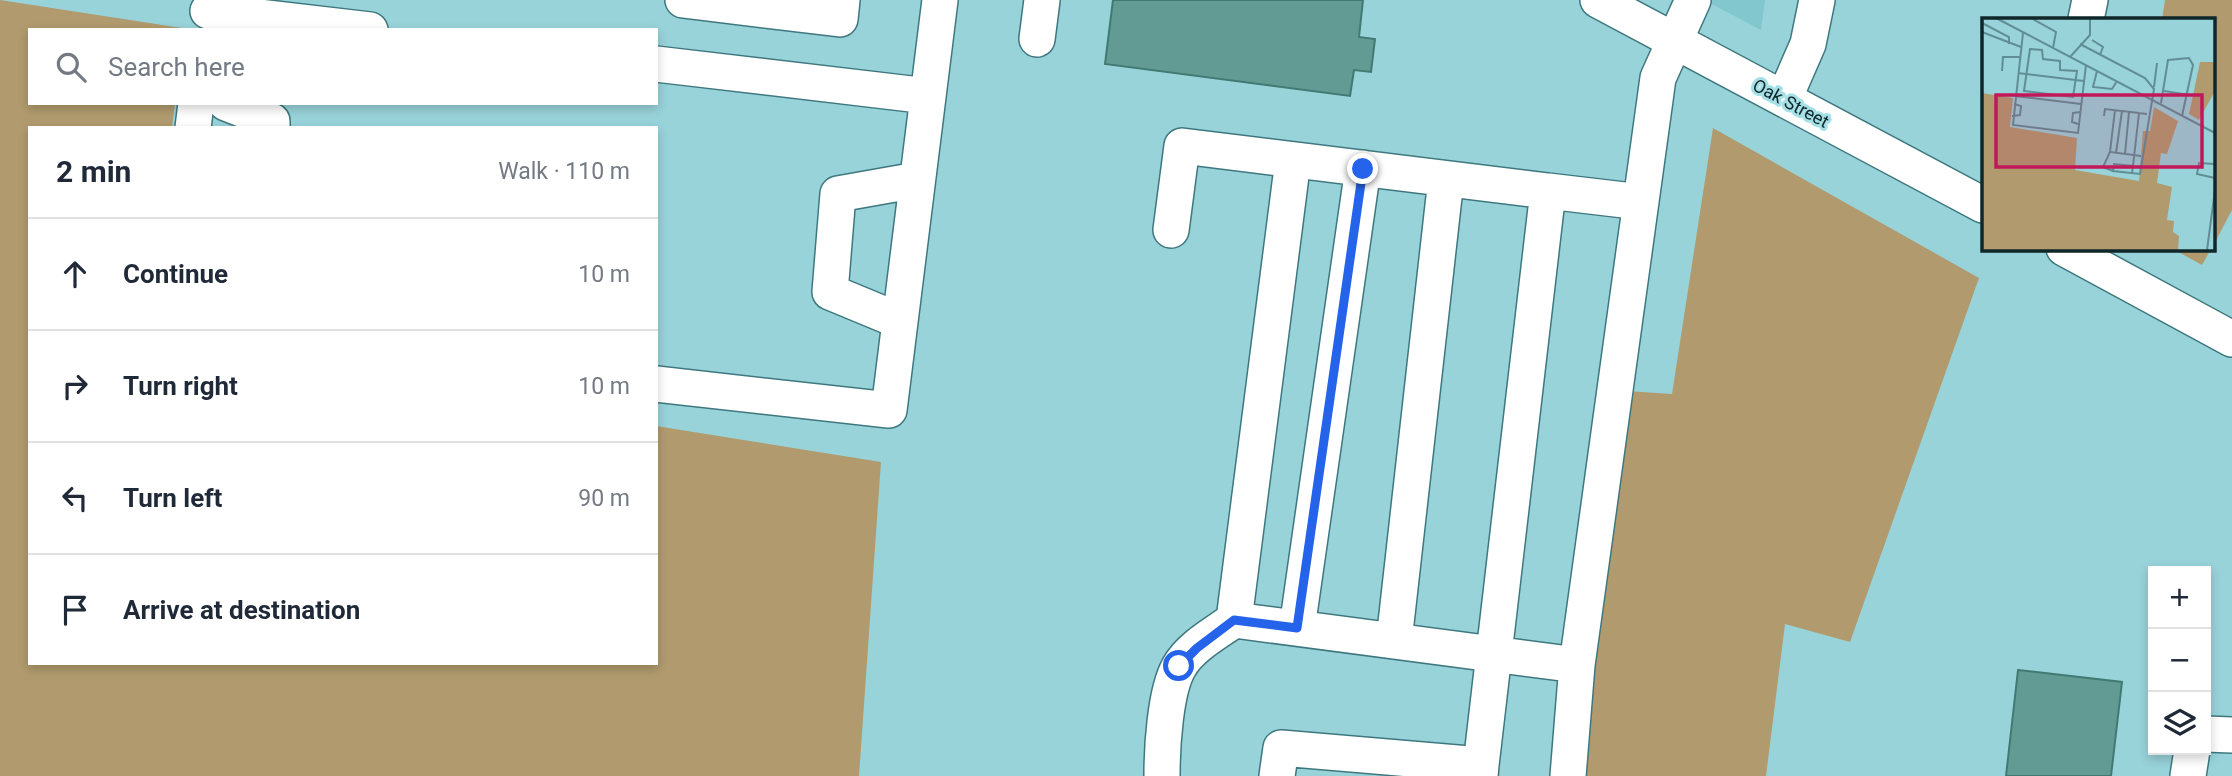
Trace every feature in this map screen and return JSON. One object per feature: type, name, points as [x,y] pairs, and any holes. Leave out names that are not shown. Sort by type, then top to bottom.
[{"type":"street","points":[[683,0],[839,19],[842,0]]},
{"type":"street","points":[[658,384],[889,410],[940,0]]},
{"type":"street","points":[[1037,38],[1042,0]]},
{"type":"street","name":"Oak Street","points":[[1598,0],[1982,204]]},
{"type":"street","points":[[1568,776],[1577,665],[1658,78],[1693,0]]},
{"type":"street","points":[[1784,99],[1808,44],[1816,0]]},
{"type":"street","points":[[2086,18],[2090,0]]},
{"type":"street","points":[[208,13],[351,28]]},
{"type":"street","points":[[658,64],[928,96]]},
{"type":"street","points":[[193,126],[196,105]]},
{"type":"street","points":[[231,105],[272,121],[272,126]]},
{"type":"street","points":[[1171,230],[1182,145],[1641,202]]},
{"type":"street","points":[[1234,620],[1293,159]]},
{"type":"street","points":[[1297,628],[1363,169]]},
{"type":"street","points":[[1394,641],[1446,178]]},
{"type":"street","points":[[900,321],[830,292],[838,194],[917,180]]},
{"type":"street","points":[[1277,776],[1281,748],[1480,771],[1548,191]]},
{"type":"street","points":[[2068,250],[2232,339]]},
{"type":"street","points":[[1162,776],[1162,749],[1168,702],[1179,666],[1197,648],[1234,620],[1577,665]]},
{"type":"street","points":[[2211,734],[2232,735]]},
{"type":"street","points":[[2188,776],[2191,755]]},
{"type":"shaded area","points":[[0,0],[182,28],[28,28],[28,105],[175,105],[172,126],[28,126],[28,665],[658,665],[658,426],[881,462],[859,776],[0,776]]},
{"type":"shaded area","points":[[1704,0],[1765,0],[1761,30]]},
{"type":"shaded area","points":[[2165,0],[2232,0],[2232,210],[2214,244],[2214,18],[2162,18]]},
{"type":"shaded area","points":[[1713,128],[1979,278],[1850,642],[1785,624],[1766,776],[1575,776],[1606,560],[1597,389],[1672,394]]},
{"type":"shaded area","points":[[2175,250],[2210,250],[2202,265]]},
{"type":"building","points":[[1113,0],[1363,0],[1359,37],[1375,39],[1371,72],[1354,70],[1350,96],[1105,64]]},
{"type":"building","points":[[2018,670],[2122,682],[2111,776],[2006,776]]},
{"type":"route","points":[[1179,666],[1197,648],[1234,620],[1297,628],[1363,169]]}]
